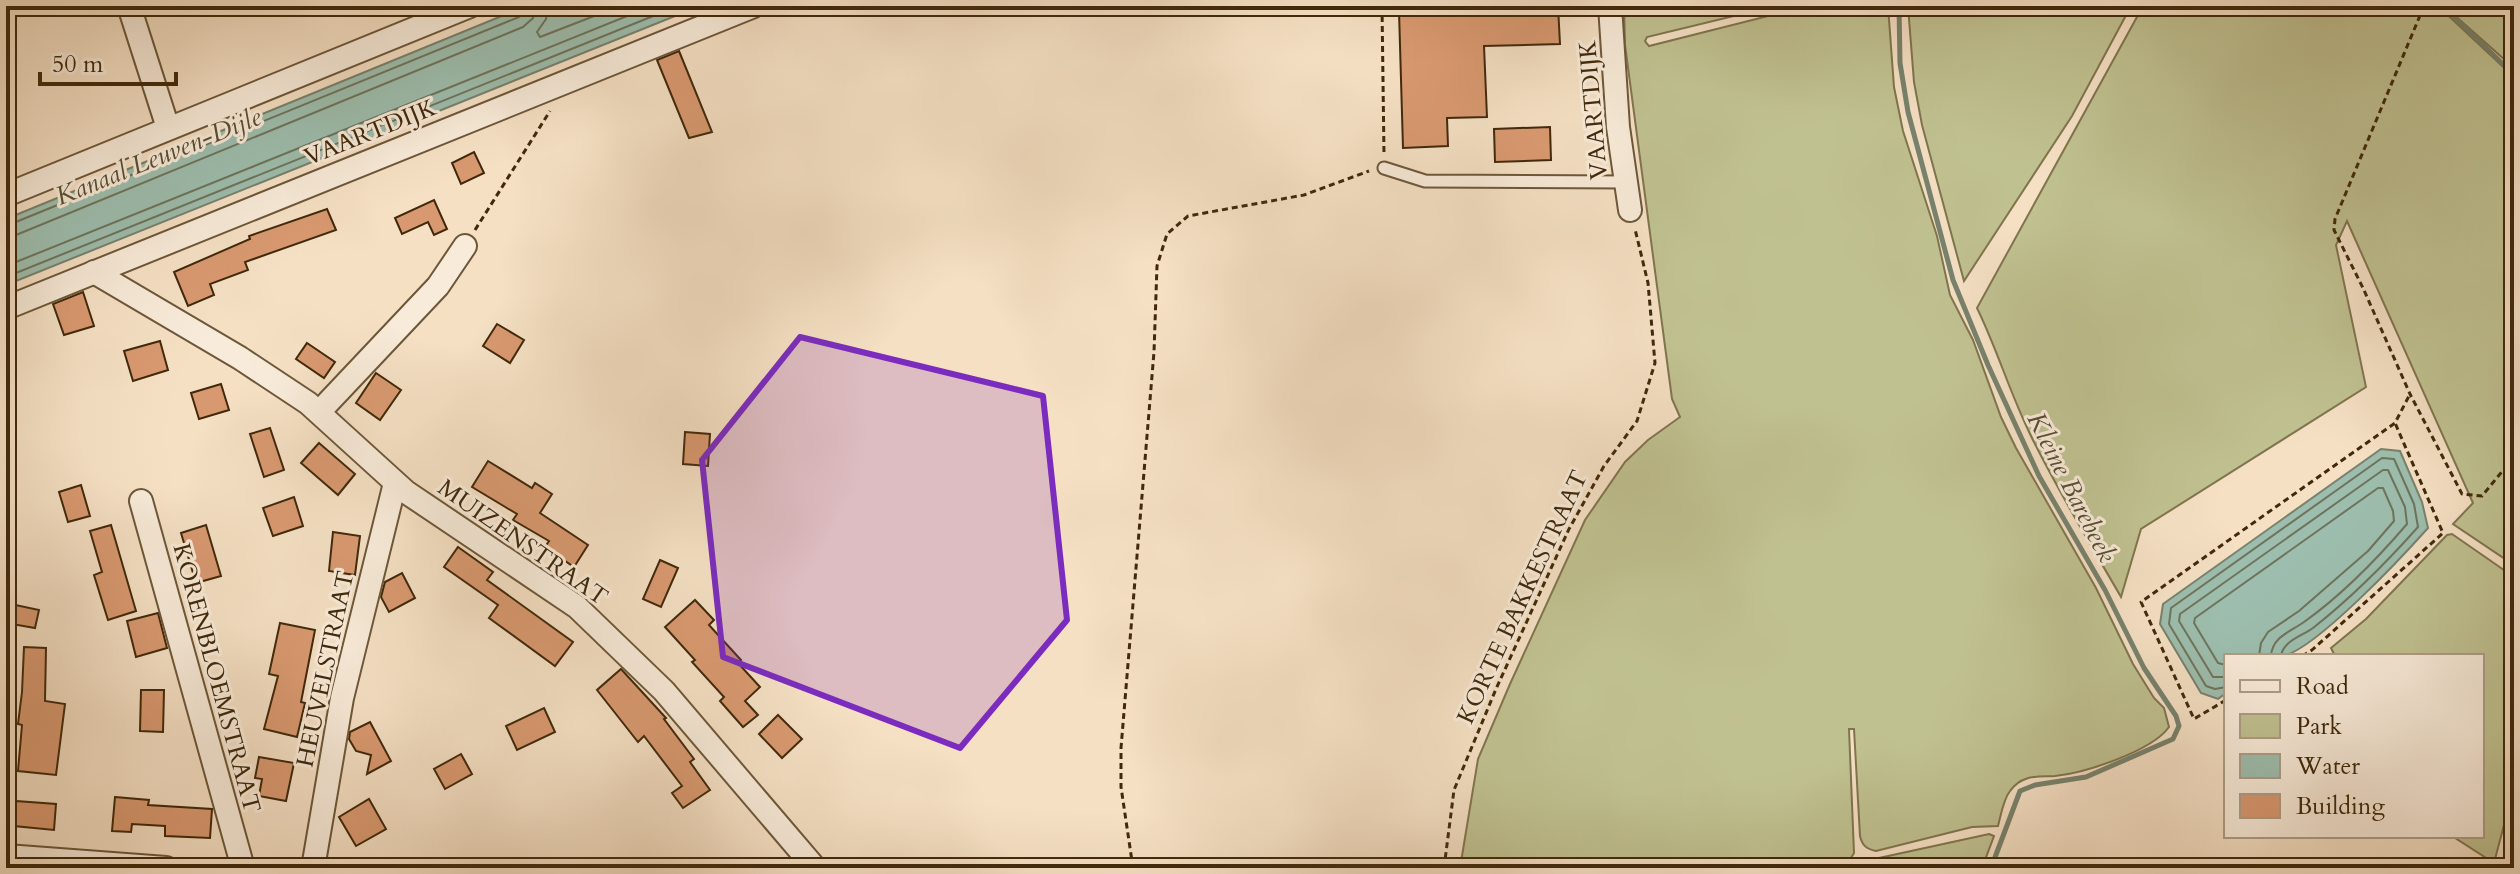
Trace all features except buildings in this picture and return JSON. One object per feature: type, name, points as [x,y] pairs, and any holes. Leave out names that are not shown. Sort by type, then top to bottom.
[{"type":"street","points":[[129,6],[168,128]]},
{"type":"street","points":[[6,195],[470,6]]},
{"type":"street","name":"VAARTDIJK","points":[[6,308],[754,6]]},
{"type":"street","name":"VAARTDIJK","points":[[1610,6],[1618,127],[1630,210]]},
{"type":"street","points":[[320,411],[438,286],[465,246]]},
{"type":"street","name":"MUIZENSTRAAT","points":[[94,272],[240,358],[320,411],[395,483],[587,615],[664,691],[815,868]]},
{"type":"street","name":"HEUVELSTRAAT","points":[[313,868],[342,698],[395,483]]},
{"type":"street","name":"KORENBLOEMSTRAAT","points":[[141,501],[243,868]]},
{"type":"street","points":[[6,856],[166,868]]},
{"type":"lane","points":[[1384,168],[1425,181],[1626,182]]},
{"type":"path","points":[[1133,868],[1121,787],[1121,748],[1154,352],[1157,266],[1167,234],[1188,216],[1304,195],[1370,170],[1384,168],[1382,6]]},
{"type":"path","points":[[2424,6],[2335,219],[2334,230],[2410,394],[2462,494],[2482,496],[2514,457]]},
{"type":"path","points":[[465,246],[568,80]]},
{"type":"path","name":"KORTE BAKKESTRAAT","points":[[1444,868],[1454,790],[1496,689],[1569,529],[1604,466],[1637,421],[1655,363],[1648,283],[1630,210]]},
{"type":"path","points":[[2224,701],[2194,719],[2141,602],[2395,423],[2410,394]]},
{"type":"path","points":[[2305,654],[2443,533],[2395,423]]},
{"type":"highlighted area","points":[[800,337],[1043,396],[1067,620],[960,748],[723,657],[702,460]]},
{"type":"green space","points":[[1624,6],[1775,6],[1647,37],[1645,41],[1649,46],[1808,6],[1888,6],[1894,87],[1903,131],[1937,236],[1950,295],[1973,340],[2001,417],[2016,448],[2096,588],[2133,664],[2154,698],[2164,708],[2169,727],[2160,736],[2100,766],[2020,782],[2006,799],[1998,826],[1972,827],[1876,851],[1865,846],[1860,836],[1854,729],[1849,729],[1854,853],[1841,863],[1840,868],[1460,868],[1478,759],[1585,520],[1625,462],[1648,440],[1680,417],[1672,399],[1625,45]]},
{"type":"green space","points":[[1908,6],[2131,6],[2072,116],[1964,281],[1922,125],[1914,82]]},
{"type":"green space","points":[[2143,6],[2438,6],[2514,77],[2514,565],[2453,524],[2473,503],[2347,221],[2336,245],[2366,387],[2141,529],[2121,597],[2040,455],[1977,308]]},
{"type":"green space","points":[[2448,6],[2514,6],[2514,68],[2452,13]]},
{"type":"green space","points":[[2452,534],[2514,577],[2514,800],[2509,806],[2494,863],[2455,838],[2484,838],[2484,654],[2334,654],[2331,648],[2366,619],[2447,535]]},
{"type":"green space","points":[[1989,834],[1994,836],[1982,868],[1846,868],[1856,863]]},
{"type":"water","points":[[526,6],[700,6],[6,285],[6,219]]},
{"type":"water","points":[[2381,449],[2400,451],[2422,502],[2428,528],[2337,620],[2298,650],[2288,654],[2224,654],[2224,694],[2218,699],[2201,693],[2160,624],[2163,604]]},
{"type":"waterway","name":"Kleine Barebeek","points":[[1899,6],[1900,63],[1908,112],[1953,280],[2039,476],[2179,726],[2173,739],[2086,777],[2035,785],[2020,791],[1991,868]]},
{"type":"waterway","points":[[2443,6],[2514,75]]},
{"type":"waterway","points":[[2505,868],[2514,832]]},
{"type":"water label","name":"Kanaal Leuven-Dijle","points":[[158,156]]}]
